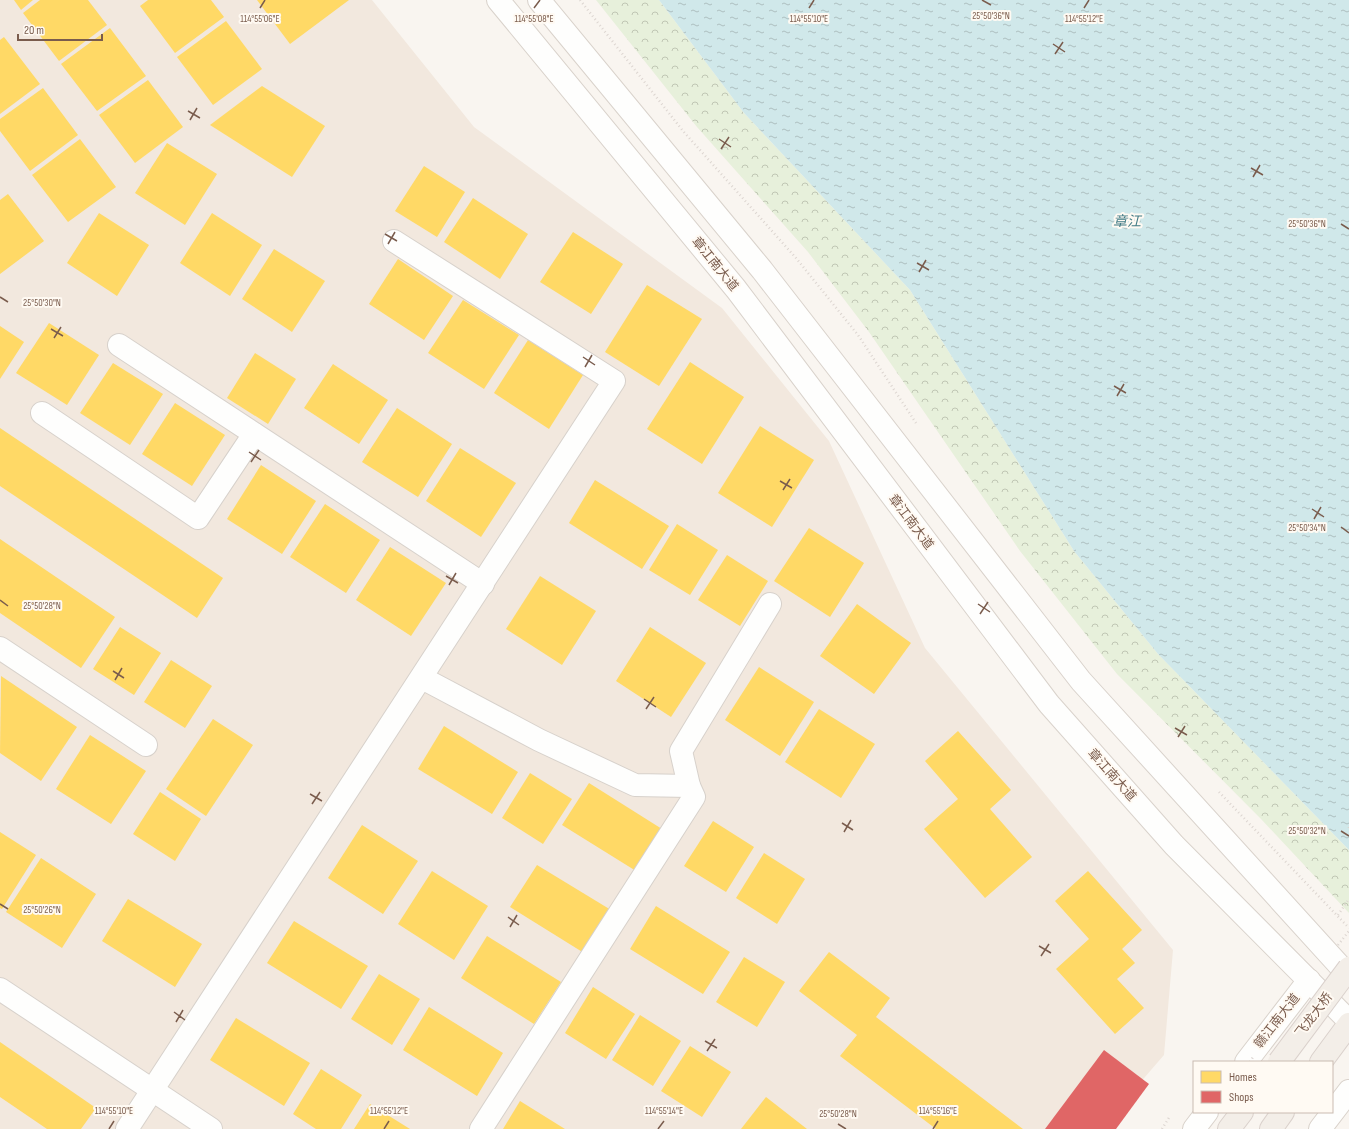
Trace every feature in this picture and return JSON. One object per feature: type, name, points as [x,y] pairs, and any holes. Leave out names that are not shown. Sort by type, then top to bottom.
[{"type":"main road","name":"飞龙大桥","points":[[1280,1061],[1349,968]]},
{"type":"main road","points":[[1322,1061],[1349,1024]]},
{"type":"main road","points":[[1229,1129],[1241,1113]]},
{"type":"main road","points":[[1271,1129],[1282,1113]]},
{"type":"street","name":"章江南大道","points":[[498,0],[736,289],[1049,704],[1174,845],[1349,1021]]},
{"type":"street","points":[[539,0],[762,270],[1081,681],[1349,976]]},
{"type":"street","points":[[127,1129],[614,381],[394,241]]},
{"type":"street","points":[[119,345],[483,584]]},
{"type":"street","points":[[42,413],[198,518],[254,434]]},
{"type":"street","points":[[481,1129],[694,797],[689,786],[681,751],[770,604]]},
{"type":"street","points":[[0,648],[146,746]]},
{"type":"street","points":[[422,678],[539,740],[635,785],[689,786]]},
{"type":"street","name":"赣江南大道","points":[[1247,1061],[1308,980]]},
{"type":"street","points":[[0,989],[211,1129]]},
{"type":"street","points":[[1333,1112],[1349,1091]]},
{"type":"street","points":[[1194,1129],[1206,1113]]},
{"type":"street","points":[[1320,1129],[1332,1113]]},
{"type":"path","points":[[580,0],[683,131],[796,258],[858,335],[918,427]]},
{"type":"path","points":[[1217,789],[1349,928]]},
{"type":"path","points":[[1338,915],[1349,899]]},
{"type":"shaded area","points":[[0,0],[372,0],[474,127],[722,308],[829,441],[925,648],[1173,950],[1164,1055],[1100,1129],[0,1129]]},
{"type":"green space","points":[[596,0],[659,0],[744,113],[910,290],[1074,551],[1158,654],[1349,850],[1349,913],[1261,819],[1117,674],[1020,551],[869,332],[808,252],[697,127]]},
{"type":"water","name":"章江","points":[[659,0],[1349,0],[1349,850],[1158,654],[1074,551],[910,290],[744,113]]},
{"type":"building: Homes","points":[[14,0],[33,0],[21,10]]},
{"type":"building: Homes","points":[[40,0],[88,0],[107,25],[59,61],[23,13]]},
{"type":"building: Homes","points":[[148,0],[211,0],[224,17],[175,53],[140,6]]},
{"type":"building: Homes","points":[[257,0],[349,0],[290,44]]},
{"type":"building: Homes","points":[[226,21],[262,69],[213,105],[177,57]]},
{"type":"building: Homes","points":[[110,28],[146,76],[97,111],[61,64]]},
{"type":"building: Homes","points":[[4,37],[40,84],[0,114],[0,40]]},
{"type":"building: Homes","points":[[148,80],[183,127],[135,163],[99,115]]},
{"type":"building: Homes","points":[[262,86],[325,126],[292,177],[210,125]]},
{"type":"building: Homes","points":[[43,88],[78,135],[30,171],[0,131],[0,119]]},
{"type":"building: Homes","points":[[80,139],[116,187],[68,222],[32,175]]},
{"type":"building: Homes","points":[[167,143],[217,174],[185,225],[135,193]]},
{"type":"building: Homes","points":[[424,166],[465,192],[437,237],[395,211]]},
{"type":"building: Homes","points":[[8,194],[44,241],[0,274],[0,200]]},
{"type":"building: Homes","points":[[473,198],[528,234],[500,279],[444,242]]},
{"type":"building: Homes","points":[[99,213],[149,245],[117,296],[67,263]]},
{"type":"building: Homes","points":[[212,213],[262,245],[230,296],[180,263]]},
{"type":"building: Homes","points":[[573,232],[623,264],[591,314],[540,282]]},
{"type":"building: Homes","points":[[274,249],[325,281],[292,332],[242,299]]},
{"type":"building: Homes","points":[[398,259],[453,296],[424,340],[369,304]]},
{"type":"building: Homes","points":[[647,285],[702,319],[659,386],[605,352]]},
{"type":"building: Homes","points":[[463,300],[519,335],[484,389],[428,353]]},
{"type":"building: Homes","points":[[49,323],[99,355],[67,405],[16,373]]},
{"type":"building: Homes","points":[[0,326],[24,342],[0,379]]},
{"type":"building: Homes","points":[[528,340],[583,375],[549,429],[494,393]]},
{"type":"building: Homes","points":[[255,353],[296,379],[268,424],[227,398]]},
{"type":"building: Homes","points":[[690,362],[744,397],[702,464],[647,429]]},
{"type":"building: Homes","points":[[113,363],[163,394],[130,445],[80,413]]},
{"type":"building: Homes","points":[[333,364],[388,400],[359,444],[304,408]]},
{"type":"building: Homes","points":[[175,403],[225,435],[192,486],[142,454]]},
{"type":"building: Homes","points":[[397,408],[452,444],[418,497],[362,462]]},
{"type":"building: Homes","points":[[760,426],[814,460],[772,527],[718,493]]},
{"type":"building: Homes","points":[[0,428],[223,578],[197,618],[0,486]]},
{"type":"building: Homes","points":[[460,448],[516,483],[481,537],[426,501]]},
{"type":"building: Homes","points":[[261,465],[316,501],[282,554],[227,519]]},
{"type":"building: Homes","points":[[595,480],[669,526],[642,569],[569,523]]},
{"type":"building: Homes","points":[[325,504],[380,540],[346,593],[290,557]]},
{"type":"building: Homes","points":[[677,524],[718,550],[690,595],[649,570]]},
{"type":"building: Homes","points":[[809,528],[864,563],[830,617],[774,581]]},
{"type":"building: Homes","points":[[0,539],[115,617],[81,668],[0,613]]},
{"type":"building: Homes","points":[[390,547],[446,583],[411,636],[356,600]]},
{"type":"building: Homes","points":[[727,555],[768,581],[740,626],[698,600]]},
{"type":"building: Homes","points":[[540,576],[596,611],[562,665],[506,629]]},
{"type":"building: Homes","points":[[857,604],[911,643],[874,694],[820,656]]},
{"type":"building: Homes","points":[[120,627],[161,653],[134,695],[93,669]]},
{"type":"building: Homes","points":[[650,627],[706,663],[671,717],[616,681]]},
{"type":"building: Homes","points":[[171,660],[212,686],[185,728],[144,702]]},
{"type":"building: Homes","points":[[759,667],[814,702],[780,756],[725,720]]},
{"type":"building: Homes","points":[[1,676],[77,727],[41,781],[0,753]]},
{"type":"building: Homes","points":[[819,709],[875,744],[841,798],[785,762]]},
{"type":"building: Homes","points":[[213,719],[253,745],[206,816],[166,789]]},
{"type":"building: Homes","points":[[444,726],[518,772],[492,814],[418,769]]},
{"type":"building: Homes","points":[[958,731],[1011,790],[990,809],[1032,857],[985,898],[924,829],[958,799],[925,761]]},
{"type":"building: Homes","points":[[90,735],[146,771],[111,824],[56,789]]},
{"type":"building: Homes","points":[[530,773],[572,799],[543,844],[502,818]]},
{"type":"building: Homes","points":[[589,783],[662,829],[636,871],[562,825]]},
{"type":"building: Homes","points":[[160,792],[201,819],[175,861],[133,834]]},
{"type":"building: Homes","points":[[713,821],[754,847],[726,892],[684,866]]},
{"type":"building: Homes","points":[[362,825],[418,861],[383,914],[328,878]]},
{"type":"building: Homes","points":[[0,832],[36,855],[2,909],[0,908]]},
{"type":"building: Homes","points":[[764,853],[805,879],[777,924],[736,898]]},
{"type":"building: Homes","points":[[41,858],[96,894],[62,948],[6,912]]},
{"type":"building: Homes","points":[[537,865],[611,910],[584,953],[510,907]]},
{"type":"building: Homes","points":[[432,871],[488,906],[454,960],[398,924]]},
{"type":"building: Homes","points":[[1088,871],[1142,930],[1122,949],[1135,963],[1117,979],[1144,1008],[1115,1034],[1056,969],[1089,939],[1055,901]]},
{"type":"building: Homes","points":[[128,899],[202,944],[175,987],[102,941]]},
{"type":"building: Homes","points":[[656,906],[730,952],[703,994],[630,949]]},
{"type":"building: Homes","points":[[294,921],[368,966],[341,1009],[267,963]]},
{"type":"building: Homes","points":[[487,936],[561,982],[534,1024],[461,978]]},
{"type":"building: Homes","points":[[829,952],[890,998],[876,1017],[1023,1129],[936,1129],[840,1056],[857,1035],[799,991]]},
{"type":"building: Homes","points":[[744,957],[785,982],[757,1027],[716,1002]]},
{"type":"building: Homes","points":[[379,974],[420,999],[392,1045],[351,1019]]},
{"type":"building: Homes","points":[[593,987],[635,1014],[606,1059],[565,1033]]},
{"type":"building: Homes","points":[[429,1007],[503,1053],[477,1096],[403,1050]]},
{"type":"building: Homes","points":[[640,1015],[681,1041],[653,1086],[612,1060]]},
{"type":"building: Homes","points":[[236,1018],[310,1063],[284,1106],[210,1060]]},
{"type":"building: Homes","points":[[0,1042],[96,1108],[81,1129],[47,1129],[0,1097]]},
{"type":"building: Homes","points":[[690,1046],[731,1072],[702,1117],[661,1091]]},
{"type":"building: Homes","points":[[321,1069],[362,1095],[341,1129],[316,1129],[293,1114]]},
{"type":"building: Homes","points":[[766,1097],[807,1129],[741,1129]]},
{"type":"building: Homes","points":[[520,1101],[565,1129],[503,1129]]},
{"type":"building: Homes","points":[[370,1104],[410,1129],[354,1129]]},
{"type":"building: Shops","points":[[1104,1050],[1149,1084],[1116,1129],[1045,1129]]}]
